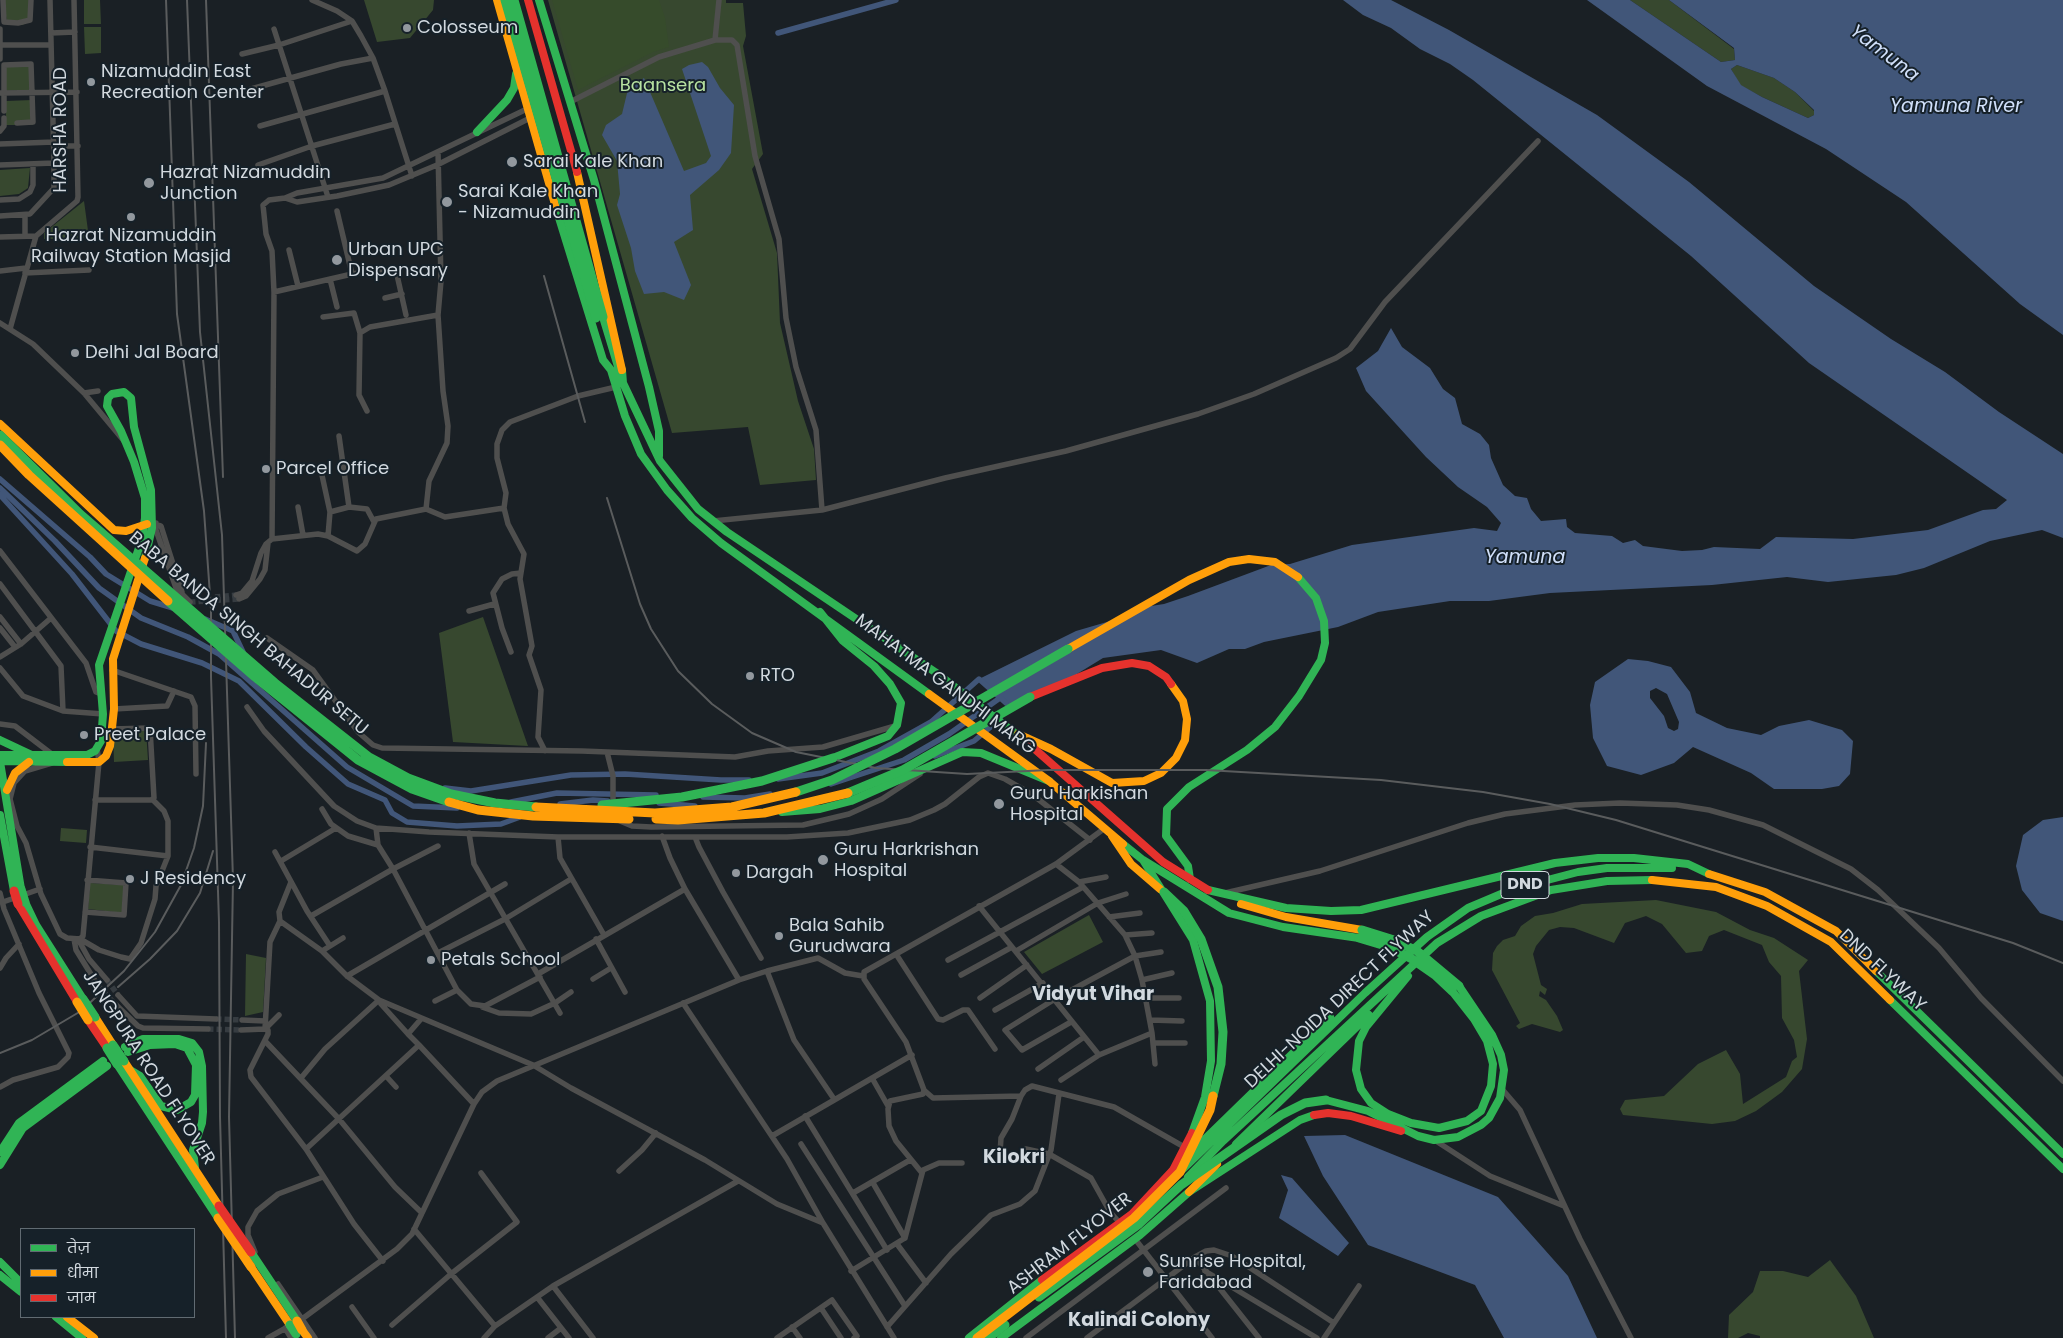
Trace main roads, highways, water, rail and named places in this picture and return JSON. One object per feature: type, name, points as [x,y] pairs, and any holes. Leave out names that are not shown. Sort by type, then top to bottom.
[{"type":"main road","name":"MAHATMA GANDHI MARG","points":[[497,0],[549,185],[604,363],[611,370],[660,461],[698,508],[713,521],[935,672],[1015,732],[1163,862],[1208,890]]},
{"type":"main road","points":[[505,0],[599,317],[615,361],[619,385]]},
{"type":"main road","points":[[514,0],[599,317],[611,370]]},
{"type":"main road","name":"MAHATMA GANDHI MARG","points":[[528,0],[578,177],[621,359],[619,385],[641,454],[667,490],[692,518],[749,564],[820,612],[996,744],[1049,781],[1143,860],[1193,940],[1210,1001],[1212,1020],[1211,1062],[1205,1097],[1177,1171],[1132,1214],[1032,1288],[969,1338]]},
{"type":"main road","points":[[539,0],[594,180],[649,387],[658,431],[660,461]]},
{"type":"main road","points":[[509,41],[538,32]]},
{"type":"main road","points":[[477,132],[493,118],[507,100],[514,88],[516,68]]},
{"type":"main road","points":[[549,185],[578,177]]},
{"type":"main road","points":[[55,759],[86,755],[97,748],[101,741],[103,714],[98,665],[126,584],[150,542],[151,490],[134,427],[131,398],[124,392],[114,392],[108,398],[107,406],[126,442],[145,498],[150,524]]},
{"type":"main road","points":[[0,424],[114,530],[126,531],[150,524]]},
{"type":"main road","name":"BABA BANDA SINGH BAHADUR SETU","points":[[0,435],[80,514],[275,683],[345,740],[408,778],[451,794],[495,803],[655,813],[682,812],[732,807],[807,789],[895,749],[1189,580],[1229,562],[1249,560],[1275,562],[1296,574],[1316,598],[1324,621],[1325,643],[1321,660],[1310,680],[1275,727],[1247,750],[1189,787],[1167,809],[1164,827],[1170,844],[1188,866],[1190,879]]},
{"type":"main road","points":[[0,444],[80,521],[138,566]]},
{"type":"main road","name":"BABA BANDA SINGH BAHADUR SETU","points":[[0,444],[29,475],[112,552],[255,677],[358,760],[412,789],[453,804],[478,810],[533,816],[678,820],[764,813],[845,794],[886,778],[1030,697],[1118,663],[1149,666],[1166,676],[1178,692],[1186,710],[1187,730],[1180,749],[1170,766],[1153,777],[1133,784],[1112,783],[1052,749],[1015,732]]},
{"type":"main road","points":[[0,762],[55,759],[99,762],[106,756],[114,709],[112,670],[136,589],[138,566]]},
{"type":"main road","points":[[562,808],[682,797],[762,780],[833,758],[888,736],[897,725],[901,703],[890,684],[874,666],[844,641],[820,612]]},
{"type":"main road","points":[[0,740],[32,759]]},
{"type":"main road","points":[[764,813],[820,809],[850,800],[880,789],[940,760],[962,752],[974,751],[1049,781]]},
{"type":"main road","points":[[0,755],[32,759]]},
{"type":"main road","points":[[6,797],[12,776],[32,759]]},
{"type":"main road","name":"JANGPURA ROAD FLYOVER","points":[[0,762],[6,797],[4,814],[14,891],[29,925],[88,1020],[299,1338]]},
{"type":"main road","name":"JANGPURA ROAD FLYOVER","points":[[4,814],[21,889],[36,925],[196,1172],[308,1338]]},
{"type":"main road","points":[[1107,830],[1120,852],[1131,864],[1184,911],[1208,954],[1218,987],[1222,1017],[1221,1064],[1217,1085],[1210,1110],[1177,1171]]},
{"type":"main road","points":[[1208,890],[1286,908],[1331,911],[1362,910],[1555,863],[1598,858],[1634,858],[1688,864],[1717,877]]},
{"type":"main road","points":[[1143,860],[1229,913],[1283,927],[1361,934]]},
{"type":"main road","name":"DELHI-NOIDA DIRECT FLYWAY","points":[[1177,1171],[1399,962],[1427,937],[1468,908],[1512,889],[1551,878],[1607,868],[1671,868],[1717,877]]},
{"type":"main road","name":"DND FLYWAY","points":[[1717,877],[1765,892],[1836,932],[2063,1154]]},
{"type":"main road","name":"DND FLYWAY","points":[[1437,943],[1482,916],[1517,901],[1578,884],[1607,881],[1661,880],[1725,890],[1767,906],[1830,942],[2063,1168]]},
{"type":"main road","points":[[1189,1192],[1289,1127],[1316,1114],[1351,1116],[1434,1140],[1458,1137],[1481,1125],[1494,1110],[1502,1088],[1504,1070],[1498,1046],[1484,1021],[1455,989],[1412,959],[1361,934],[1257,910],[1208,890]]},
{"type":"main road","points":[[1437,943],[1366,1027],[1359,1041],[1356,1060],[1358,1080],[1371,1103],[1388,1114],[1430,1128],[1450,1127],[1474,1117],[1485,1104],[1491,1086],[1493,1064],[1487,1041],[1455,989]]},
{"type":"main road","name":"DELHI-NOIDA DIRECT FLYWAY","points":[[1181,1185],[1223,1141],[1437,943]]},
{"type":"main road","points":[[1177,1171],[1254,1089],[1374,977],[1399,962]]},
{"type":"main road","points":[[1001,1338],[1135,1239],[1189,1192],[1275,1105],[1402,983]]},
{"type":"main road","points":[[127,1049],[150,1045],[175,1044],[189,1046],[199,1052],[202,1066],[202,1123],[193,1150],[196,1172]]},
{"type":"main road","points":[[129,1069],[140,1076],[161,1106],[177,1110],[191,1102],[196,1087],[196,1065],[189,1046]]},
{"type":"main road","points":[[0,1152],[19,1123],[105,1063],[27,1125],[17,1137],[0,1166]]},
{"type":"main road","points":[[1181,1185],[1291,1108],[1316,1100],[1326,1100],[1368,1111],[1418,1136]]},
{"type":"main road","name":"ASHRAM FLYOVER","points":[[977,1338],[1134,1218],[1177,1171]]},
{"type":"main road","name":"ASHRAM FLYOVER","points":[[988,1338],[1040,1296],[1139,1224],[1181,1185]]},
{"type":"main road","points":[[0,1262],[20,1282]]},
{"type":"main road","points":[[0,1275],[20,1291]]},
{"type":"main road","points":[[1032,1288],[1044,1305]]},
{"type":"main road","points":[[57,1318],[82,1338]]},
{"type":"main road","points":[[68,1318],[94,1338]]},
{"type":"water","name":"Yamuna","points":[[1343,0],[1391,0],[1449,30],[1597,115],[1689,182],[1814,286],[1891,339],[1945,372],[1999,412],[2063,454],[2063,538],[2042,530],[1990,541],[1924,568],[1896,575],[1828,582],[1787,577],[1712,585],[1550,593],[1489,601],[1450,601],[1378,612],[1338,627],[1264,642],[1245,649],[1229,649],[1197,663],[1161,650],[1103,658],[1059,685],[1012,708],[979,679],[1076,631],[1124,617],[1138,608],[1164,604],[1271,565],[1290,564],[1352,545],[1474,528],[1497,531],[1501,523],[1487,507],[1458,487],[1426,457],[1366,391],[1356,368],[1378,351],[1391,328],[1402,347],[1430,368],[1443,389],[1455,398],[1462,424],[1480,434],[1489,445],[1491,458],[1503,485],[1515,496],[1527,498],[1531,509],[1541,521],[1566,519],[1567,527],[1575,533],[1612,536],[1623,543],[1635,540],[1643,546],[1682,551],[1714,547],[1760,549],[1776,537],[1853,539],[1928,530],[1983,510],[1996,509],[2007,500],[1809,363],[1691,256],[1473,80],[1450,64],[1420,49],[1391,28],[1363,15]]},
{"type":"water","name":"Yamuna River","points":[[1587,0],[1630,0],[1721,62],[1735,60],[1734,48],[1669,0],[2063,0],[2063,335],[2020,304],[1906,202],[1826,149],[1707,86]],"holes":[[[1737,65],[1774,78],[1795,92],[1814,110],[1814,115],[1808,118],[1762,97],[1741,85],[1731,69]]]},
{"type":"water","points":[[702,62],[708,67],[720,88],[734,105],[731,153],[719,170],[690,195],[693,230],[674,242],[691,285],[684,300],[664,292],[644,294],[635,271],[631,248],[617,205],[620,194],[617,161],[602,135],[606,125],[622,114],[628,89],[644,78],[684,171],[706,163],[711,156],[682,69]]},
{"type":"water","points":[[1628,659],[1648,661],[1671,667],[1690,692],[1696,713],[1727,728],[1761,735],[1779,726],[1809,720],[1842,730],[1853,741],[1850,774],[1839,786],[1822,789],[1774,789],[1751,773],[1693,747],[1674,763],[1641,775],[1607,766],[1593,738],[1590,705],[1595,682]],"holes":[[[1656,688],[1667,694],[1679,722],[1678,729],[1674,731],[1668,728],[1664,716],[1650,698],[1650,691]]]},
{"type":"water","points":[[2063,817],[2063,921],[2040,913],[2022,890],[2016,866],[2023,835],[2043,820]]},
{"type":"water","points":[[1345,1135],[1498,1197],[1568,1276],[1597,1338],[1504,1338],[1475,1285],[1368,1245],[1323,1176],[1304,1136]]},
{"type":"water","points":[[1281,1175],[1292,1178],[1349,1243],[1338,1256],[1279,1218],[1288,1190]]},
{"type":"waterway","points":[[778,33],[896,0]]},
{"type":"waterway","points":[[0,479],[90,557],[106,574],[150,601],[173,608]]},
{"type":"waterway","points":[[0,488],[55,541],[99,588],[141,618],[188,637],[219,654],[347,767],[413,806],[457,808]]},
{"type":"waterway","points":[[0,495],[72,574],[116,631],[141,644],[202,663],[239,681],[306,747],[348,784],[385,800],[392,813],[407,822],[457,826],[501,824],[520,817]]},
{"type":"waterway","points":[[205,619],[233,631],[243,652]]},
{"type":"waterway","points":[[778,779],[822,773],[879,751],[931,722],[979,679],[1006,703]]},
{"type":"waterway","points":[[831,784],[904,760],[949,734],[1000,698]]},
{"type":"waterway","points":[[935,756],[974,741],[1000,719]]},
{"type":"waterway","points":[[445,788],[471,791],[571,775],[625,774],[749,780]]},
{"type":"waterway","points":[[511,802],[557,793],[656,795]]},
{"type":"waterway","points":[[703,797],[745,798],[770,794]]},
{"type":"waterway","points":[[560,804],[593,800],[608,801]]},
{"type":"waterway","points":[[659,803],[695,806]]},
{"type":"tunnel","points":[[215,597],[236,595]]},
{"type":"tunnel","points":[[190,602],[239,599]]},
{"type":"tunnel","points":[[107,980],[118,995]]},
{"type":"tunnel","points":[[97,984],[111,1000]]},
{"type":"tunnel","points":[[216,1019],[242,1020]]},
{"type":"tunnel","points":[[208,1029],[241,1030]]},
{"type":"railway","points":[[166,0],[177,314],[204,511],[211,609],[211,677],[219,922],[220,1117],[226,1338]]},
{"type":"railway","points":[[187,0],[200,332],[222,535],[233,880],[229,1117],[235,1338]]},
{"type":"railway","points":[[206,0],[223,477]]},
{"type":"railway","points":[[544,276],[585,422]]},
{"type":"railway","points":[[607,498],[640,604],[651,629],[678,671],[712,704],[752,733],[796,752],[876,768],[967,774],[1048,770],[1206,770],[1381,780],[1483,792],[1550,804],[1616,820],[2013,943],[2063,963]]},
{"type":"railway","points":[[0,1053],[32,1040],[81,1011],[124,971],[155,932],[181,885],[194,848],[203,806],[206,743]]},
{"type":"railway","points":[[118,987],[150,959],[177,931],[200,893],[213,851]]},
{"type":"place","name":"Colosseum","points":[[407,28]]},
{"type":"place","name":"Nizamuddin East Recreation Center","points":[[91,82]]},
{"type":"place","name":"Sarai Kale Khan","points":[[512,162]]},
{"type":"place","name":"Hazrat Nizamuddin Junction","points":[[149,183]]},
{"type":"place","name":"Sarai Kale Khan - Nizamuddin","points":[[447,202]]},
{"type":"place","name":"Hazrat Nizamuddin Railway Station Masjid","points":[[131,217]]},
{"type":"place","name":"Urban UPC Dispensary","points":[[337,260]]},
{"type":"place","name":"Delhi Jal Board","points":[[75,353]]},
{"type":"place","name":"Parcel Office","points":[[266,469]]},
{"type":"place","name":"RTO","points":[[750,676]]},
{"type":"place","name":"Preet Palace","points":[[84,735]]},
{"type":"place","name":"Guru Harkishan Hospital","points":[[999,804]]},
{"type":"place","name":"Guru Harkrishan Hospital","points":[[823,860]]},
{"type":"place","name":"Dargah","points":[[736,873]]},
{"type":"place","name":"J Residency","points":[[130,879]]},
{"type":"place","name":"Bala Sahib Gurudwara","points":[[779,936]]},
{"type":"place","name":"Petals School","points":[[431,960]]},
{"type":"place","name":"Sunrise Hospital, Faridabad","points":[[1148,1272]]},
{"type":"district","name":"Vidyut Vihar","points":[[1093,995]]},
{"type":"district","name":"Kilokri","points":[[1014,1158]]},
{"type":"district","name":"Kalindi Colony","points":[[1139,1321]]},
{"type":"park label","name":"Baansera","points":[[663,86]]}]
